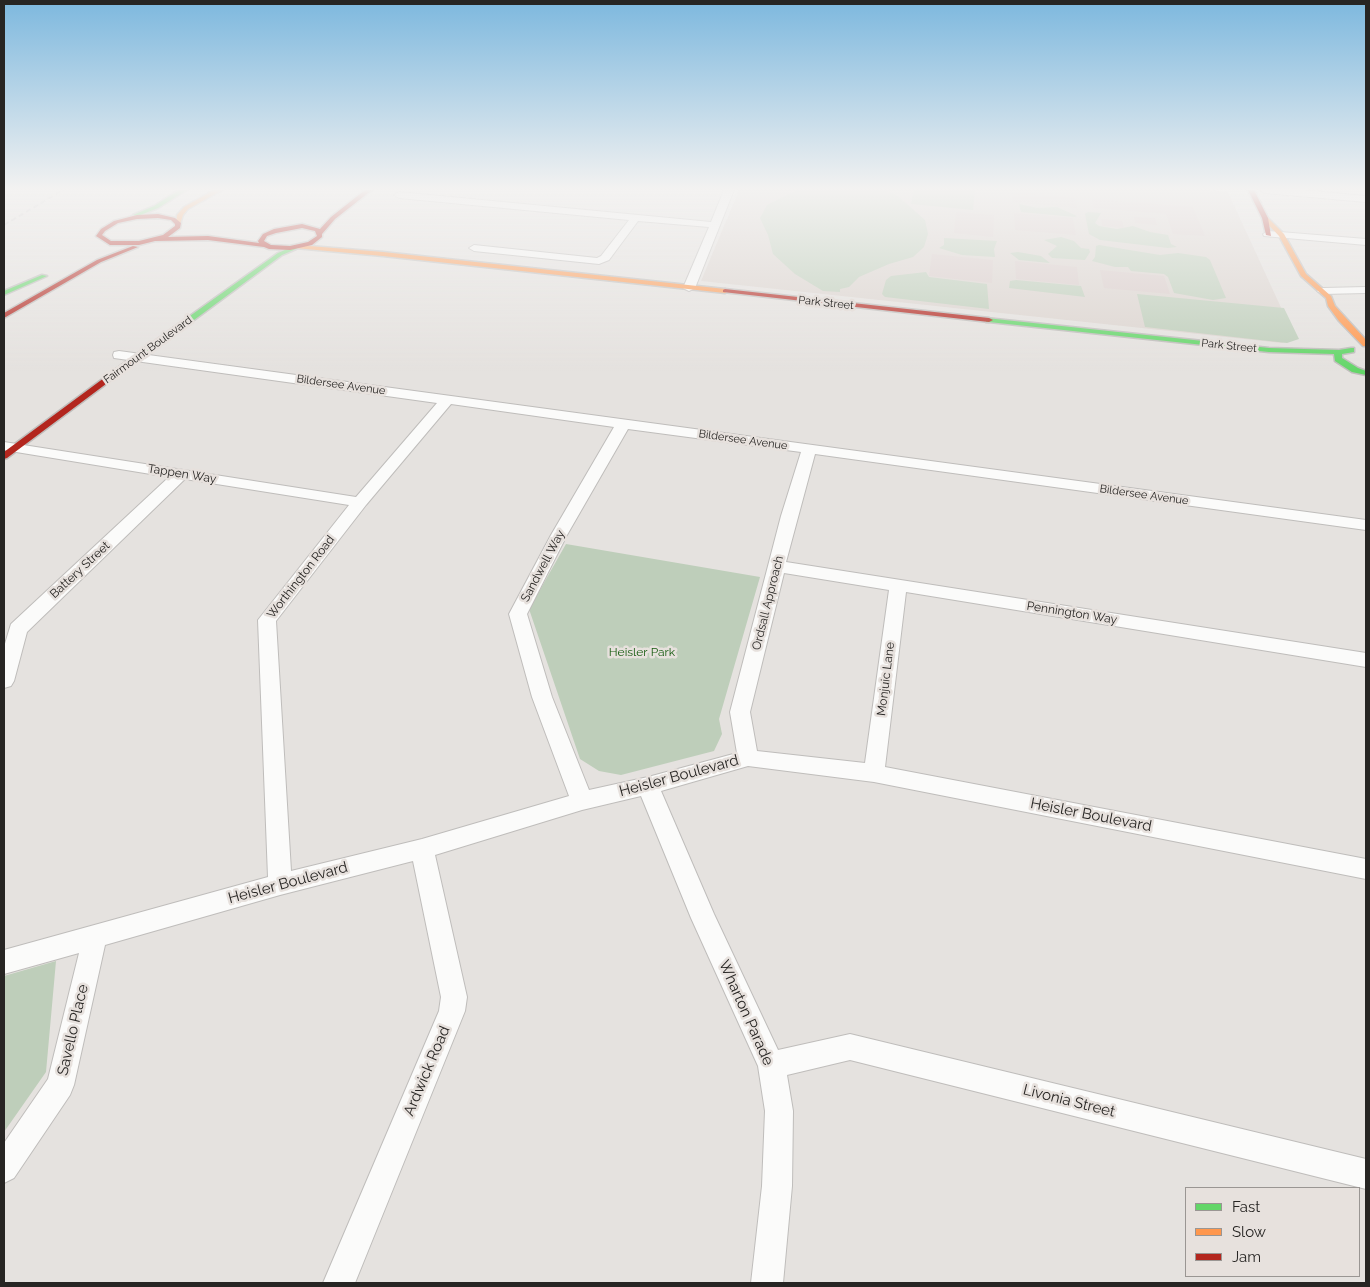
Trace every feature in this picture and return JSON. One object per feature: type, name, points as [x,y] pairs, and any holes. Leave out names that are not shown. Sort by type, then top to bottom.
[{"type":"main road","points":[[4,293],[68,267],[91,250]]},
{"type":"main road","points":[[4,316],[99,261],[128,250]]},
{"type":"main road","points":[[231,275],[263,250]]},
{"type":"main road","name":"Fairmount Boulevard","points":[[8,450],[136,351],[280,254],[291,250]]},
{"type":"main road","name":"Park Street","points":[[326,250],[383,254],[1269,350],[1342,348],[1366,351]]},
{"type":"main road","name":"Park Street","points":[[360,250],[383,254]]},
{"type":"main road","points":[[1290,250],[1303,275],[1329,297],[1332,306],[1342,319],[1366,344]]},
{"type":"main road","points":[[1288,274],[1317,297],[1332,306]]},
{"type":"main road","points":[[1342,319],[1340,326],[1342,348],[1366,380]]},
{"type":"street","points":[[495,250],[599,260],[605,258],[611,250]]},
{"type":"street","points":[[689,288],[705,250]]},
{"type":"street","points":[[1323,291],[1366,290]]},
{"type":"street","name":"Bildersee Avenue","points":[[115,358],[136,351],[447,400],[1366,525]]},
{"type":"street","name":"Worthington Road","points":[[280,884],[266,620],[360,502],[447,400]]},
{"type":"street","name":"Sandwell Way","points":[[582,801],[542,697],[518,614],[559,536],[623,424]]},
{"type":"street","name":"Ordsall Approach","points":[[748,758],[740,712],[789,516],[809,449]]},
{"type":"street","name":"Tappen Way","points":[[8,450],[181,474],[360,502]]},
{"type":"street","name":"Battery Street","points":[[4,680],[18,629],[181,474]]},
{"type":"street","name":"Pennington Way","points":[[777,566],[1366,660]]},
{"type":"street","name":"Monjuic Lane","points":[[874,773],[898,586]]},
{"type":"street","name":"Heisler Boulevard","points":[[4,962],[280,884],[422,849],[582,801],[648,786],[748,758],[874,773],[1366,869]]},
{"type":"street","name":"Wharton Parade","points":[[648,786],[703,918],[771,1065],[779,1112],[777,1186],[767,1283]]},
{"type":"street","name":"Ardwick Road","points":[[339,1283],[452,1011],[454,997],[422,849]]},
{"type":"street","name":"Savello Place","points":[[4,1168],[60,1085],[95,936]]},
{"type":"street","name":"Livonia Street","points":[[771,1065],[850,1047],[1366,1174]]},
{"type":"shaded area","points":[[714,250],[1255,250],[1295,338],[1282,343],[701,281]]},
{"type":"green space","points":[[772,250],[921,250],[913,257],[889,264],[859,277],[849,287],[840,289],[840,292],[823,291],[795,274],[773,254]]},
{"type":"green space","points":[[946,250],[994,250],[995,257],[962,255]]},
{"type":"green space","points":[[1052,250],[1089,250],[1090,252],[1085,260],[1052,258],[1048,254]]},
{"type":"green space","points":[[1096,250],[1130,250],[1160,255],[1178,253],[1206,257],[1210,260],[1226,298],[1213,300],[1174,293],[1168,277],[1164,274],[1131,271],[1128,267],[1115,267],[1092,261],[1095,257]]},
{"type":"green space","points":[[1018,252],[1041,256],[1050,263],[1019,260],[1010,253]]},
{"type":"green space","points":[[926,272],[929,277],[987,284],[989,309],[885,297],[882,294],[886,280],[891,276]]},
{"type":"green space","points":[[1010,281],[1081,286],[1085,297],[1009,288]]},
{"type":"green space","points":[[1137,294],[1284,308],[1299,339],[1287,343],[1145,327]]},
{"type":"green space","name":"Heisler Park","points":[[566,544],[760,577],[719,719],[722,734],[714,751],[621,775],[599,771],[580,759],[529,609]]},
{"type":"green space","points":[[56,961],[46,1072],[4,1132],[4,976]]},
{"type":"building","points":[[932,254],[993,260],[992,283],[929,276]]},
{"type":"building","points":[[1015,261],[1077,267],[1079,285],[1016,279]]},
{"type":"building","points":[[1100,270],[1164,276],[1170,294],[1104,288]]},
{"type":"traffic: fast","points":[[130,363],[280,254],[289,250]]},
{"type":"traffic: fast","points":[[4,293],[44,276]]},
{"type":"traffic: fast","points":[[989,320],[1269,350],[1339,352]]},
{"type":"traffic: fast","points":[[1351,350],[1339,352],[1337,355],[1338,359],[1355,370],[1366,373]]},
{"type":"traffic: slow","points":[[335,250],[725,291]]},
{"type":"traffic: slow","points":[[1290,250],[1303,275],[1329,297],[1332,306],[1342,319],[1366,344]]},
{"type":"traffic: jam","points":[[4,316],[99,261],[127,250]]},
{"type":"traffic: jam","points":[[725,291],[989,320]]},
{"type":"traffic: jam","points":[[4,456],[130,363]]}]
